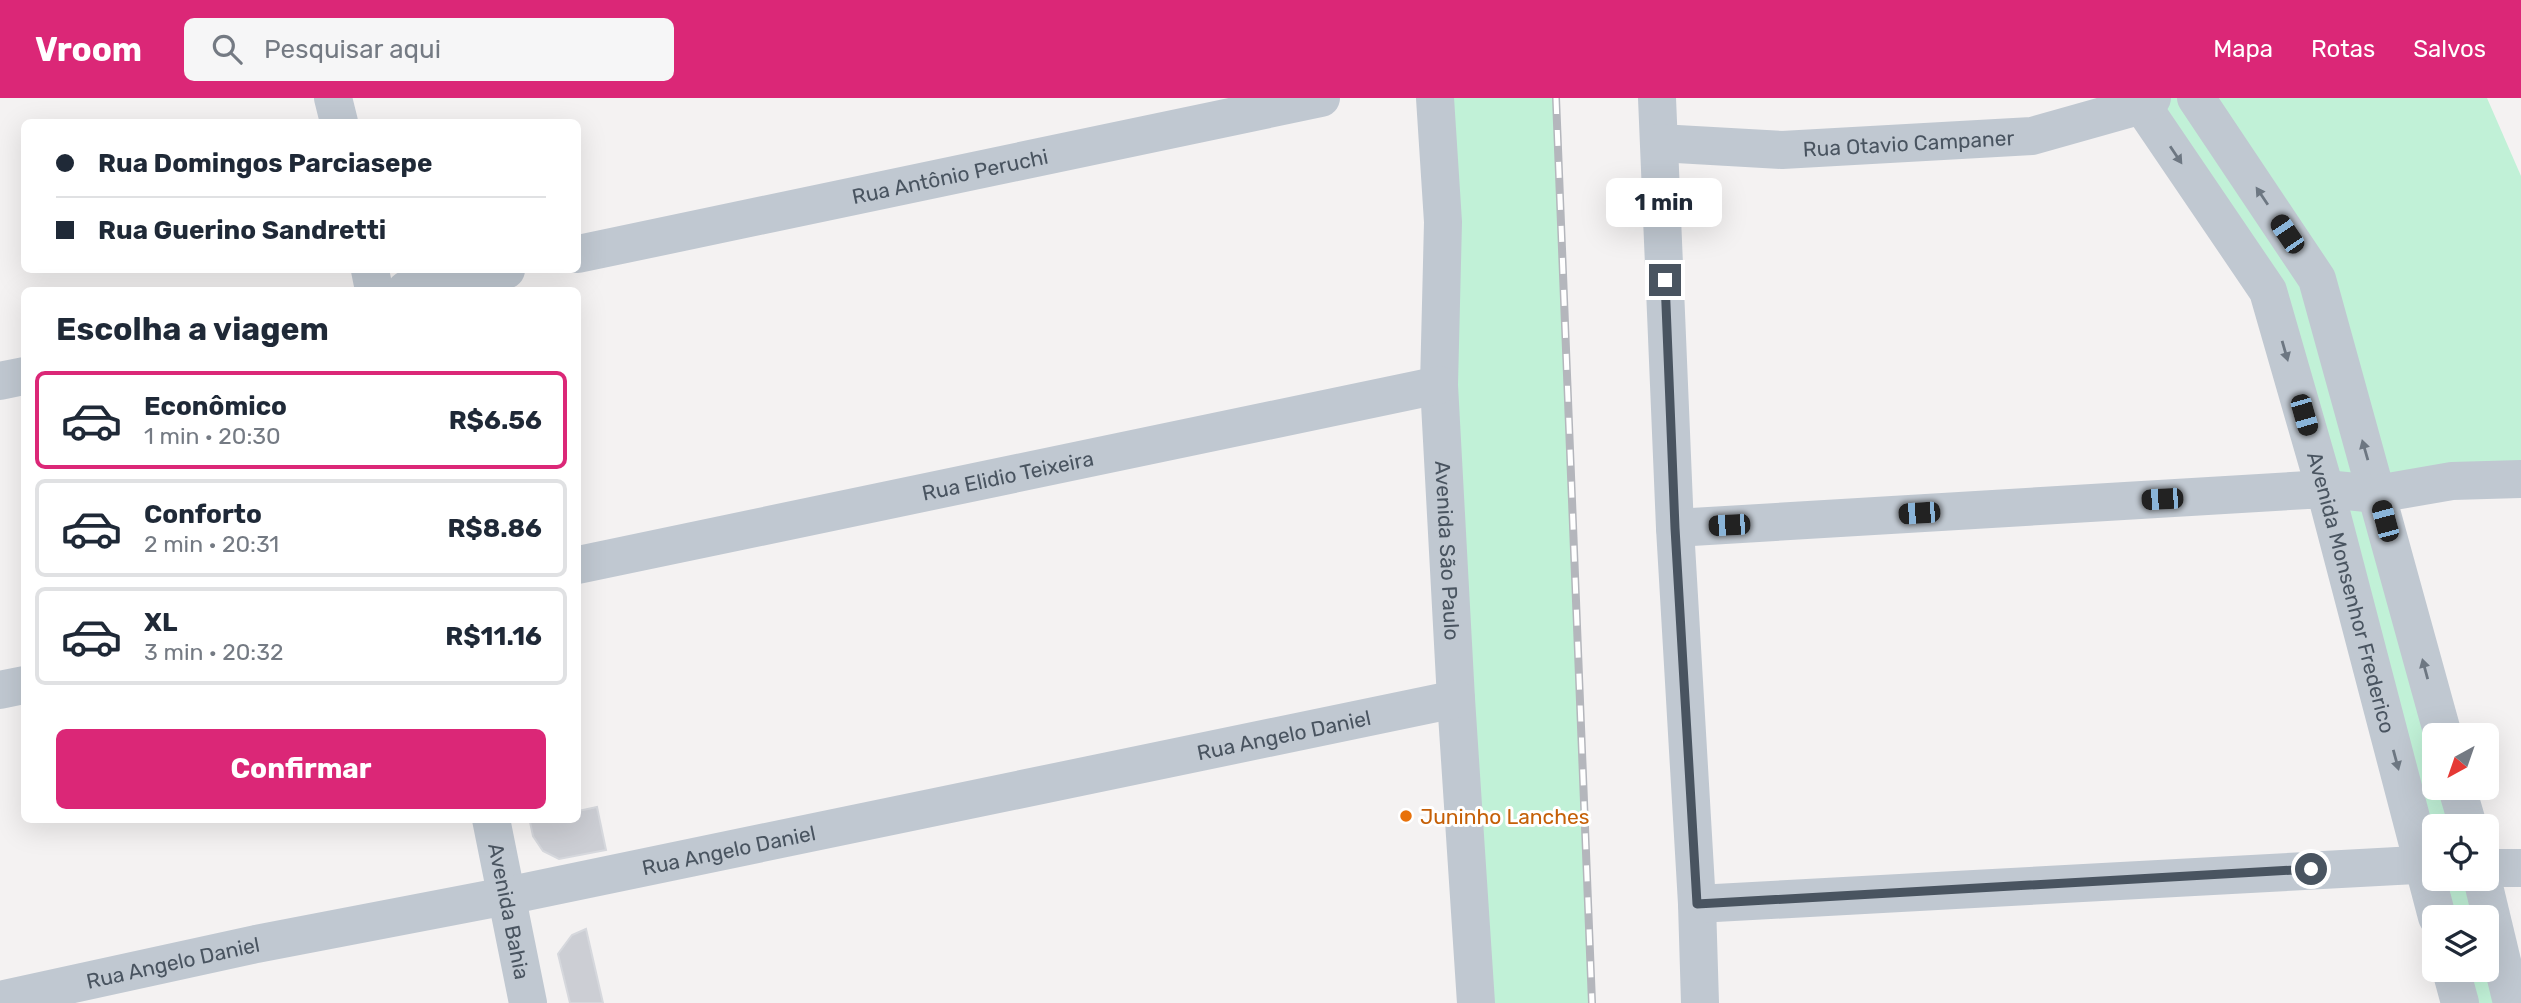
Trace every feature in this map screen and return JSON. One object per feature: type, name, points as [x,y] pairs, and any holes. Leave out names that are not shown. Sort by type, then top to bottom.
[{"type":"street","points":[[333,98],[338,119]]},
{"type":"street","name":"Rua Antônio Peruchi","points":[[581,253],[1321,98]]},
{"type":"street","name":"Avenida São Paulo","points":[[1435,98],[1443,222],[1439,385],[1476,1003]]},
{"type":"street","points":[[1657,98],[1675,528],[1697,904],[1700,1003]]},
{"type":"street","points":[[2196,98],[2317,279],[2440,723]]},
{"type":"street","name":"Rua Otavio Campaner","points":[[1659,143],[1782,150],[2032,136],[2144,100]]},
{"type":"street","name":"Avenida Monsenhor Frederico","points":[[2144,100],[2268,290],[2422,841]]},
{"type":"street","points":[[421,287],[491,273]]},
{"type":"street","points":[[0,381],[21,377]]},
{"type":"street","name":"Rua Elidio Teixeira","points":[[581,564],[1439,385]]},
{"type":"street","points":[[1675,528],[2325,489],[2377,494],[2452,481],[2521,479]]},
{"type":"street","points":[[0,690],[21,686]]},
{"type":"street","name":"Rua Angelo Daniel","points":[[0,1000],[256,944],[506,896],[1456,699]]},
{"type":"street","name":"Avenida Bahia","points":[[492,823],[528,1003]]},
{"type":"street","points":[[1697,904],[2422,863]]},
{"type":"street","points":[[2499,868],[2521,868]]},
{"type":"street","points":[[2485,891],[2512,1003]]},
{"type":"street","points":[[2454,982],[2460,1003]]},
{"type":"green space","points":[[1435,98],[1553,98],[1589,1003],[1476,1003]]},
{"type":"green space","points":[[2137,98],[2487,98],[2521,176],[2521,479],[2378,494],[2431,723],[2422,723],[2422,800],[2460,800],[2465,814],[2422,814],[2422,861],[2268,291]]},
{"type":"green space","points":[[2430,891],[2485,891],[2488,905],[2434,905]]},
{"type":"green space","points":[[2499,949],[2512,1003],[2460,1003],[2454,982],[2499,982]]},
{"type":"building","points":[[597,807],[606,850],[559,859],[543,851],[533,836],[530,823],[581,823],[581,810]]},
{"type":"building","points":[[586,929],[603,1003],[570,1003],[558,954],[572,935]]},
{"type":"railway","points":[[1556,98],[1592,1003]]},
{"type":"place","name":"Juninho Lanches","points":[[1406,816]]},
{"type":"route","points":[[1665,280],[1675,528],[1697,904],[2311,869]]}]
